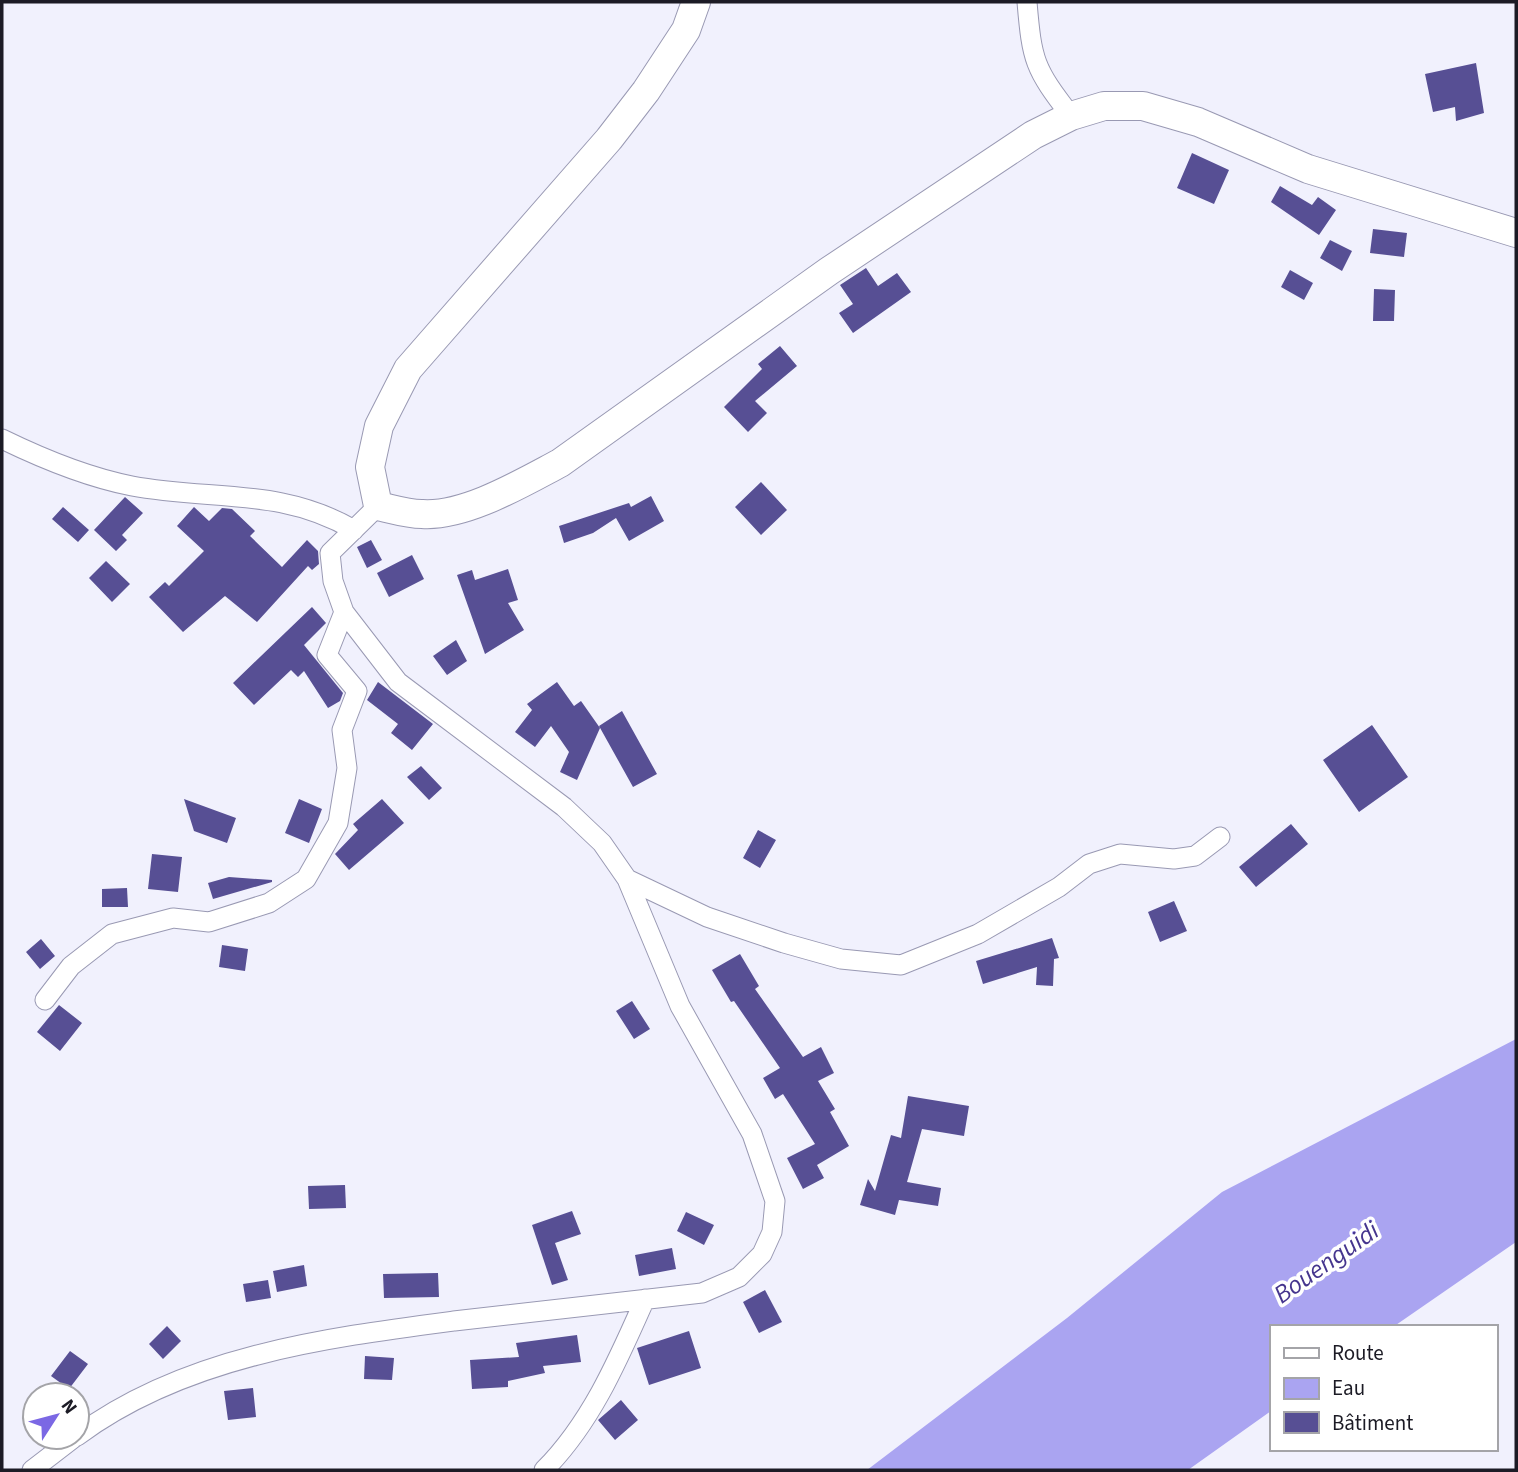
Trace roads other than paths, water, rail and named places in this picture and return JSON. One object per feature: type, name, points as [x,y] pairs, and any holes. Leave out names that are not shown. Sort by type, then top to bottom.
[{"type":"main road","points":[[696,2],[686,30],[632,110],[408,369],[379,426],[370,467],[378,506],[423,515],[460,508],[514,487],[560,463],[829,271],[1033,135],[1071,116],[1104,106],[1143,106],[1198,122],[1308,169],[1516,233]]},
{"type":"street","points":[[1027,2],[1030,41],[1037,69],[1071,116]]},
{"type":"street","points":[[2,439],[54,464],[131,486],[299,504],[330,516],[354,530]]},
{"type":"street","points":[[91,1428],[180,1379],[232,1361],[376,1331],[702,1293],[739,1277],[762,1254],[772,1232],[775,1201],[752,1134],[680,1006],[627,879],[602,843],[564,807],[398,682],[344,612],[333,581],[330,553],[378,506]]},
{"type":"street","points":[[45,1000],[71,965],[112,934],[173,918],[209,922],[269,903],[306,879],[338,824],[344,801],[346,768],[342,730],[358,691],[327,655],[344,612]]},
{"type":"street","points":[[627,879],[707,917],[784,943],[841,959],[901,965],[978,934],[1059,887],[1089,863],[1120,854],[1174,859],[1195,856],[1220,837]]},
{"type":"street","points":[[544,1470],[589,1411],[614,1371],[645,1299]]},
{"type":"street","points":[[32,1470],[57,1451]]},
{"type":"water","name":"Bouenguidi","points":[[1516,1039],[1516,1242],[1396,1325],[1270,1325],[1270,1412],[1188,1470],[867,1470],[1067,1318],[1222,1192]]}]
